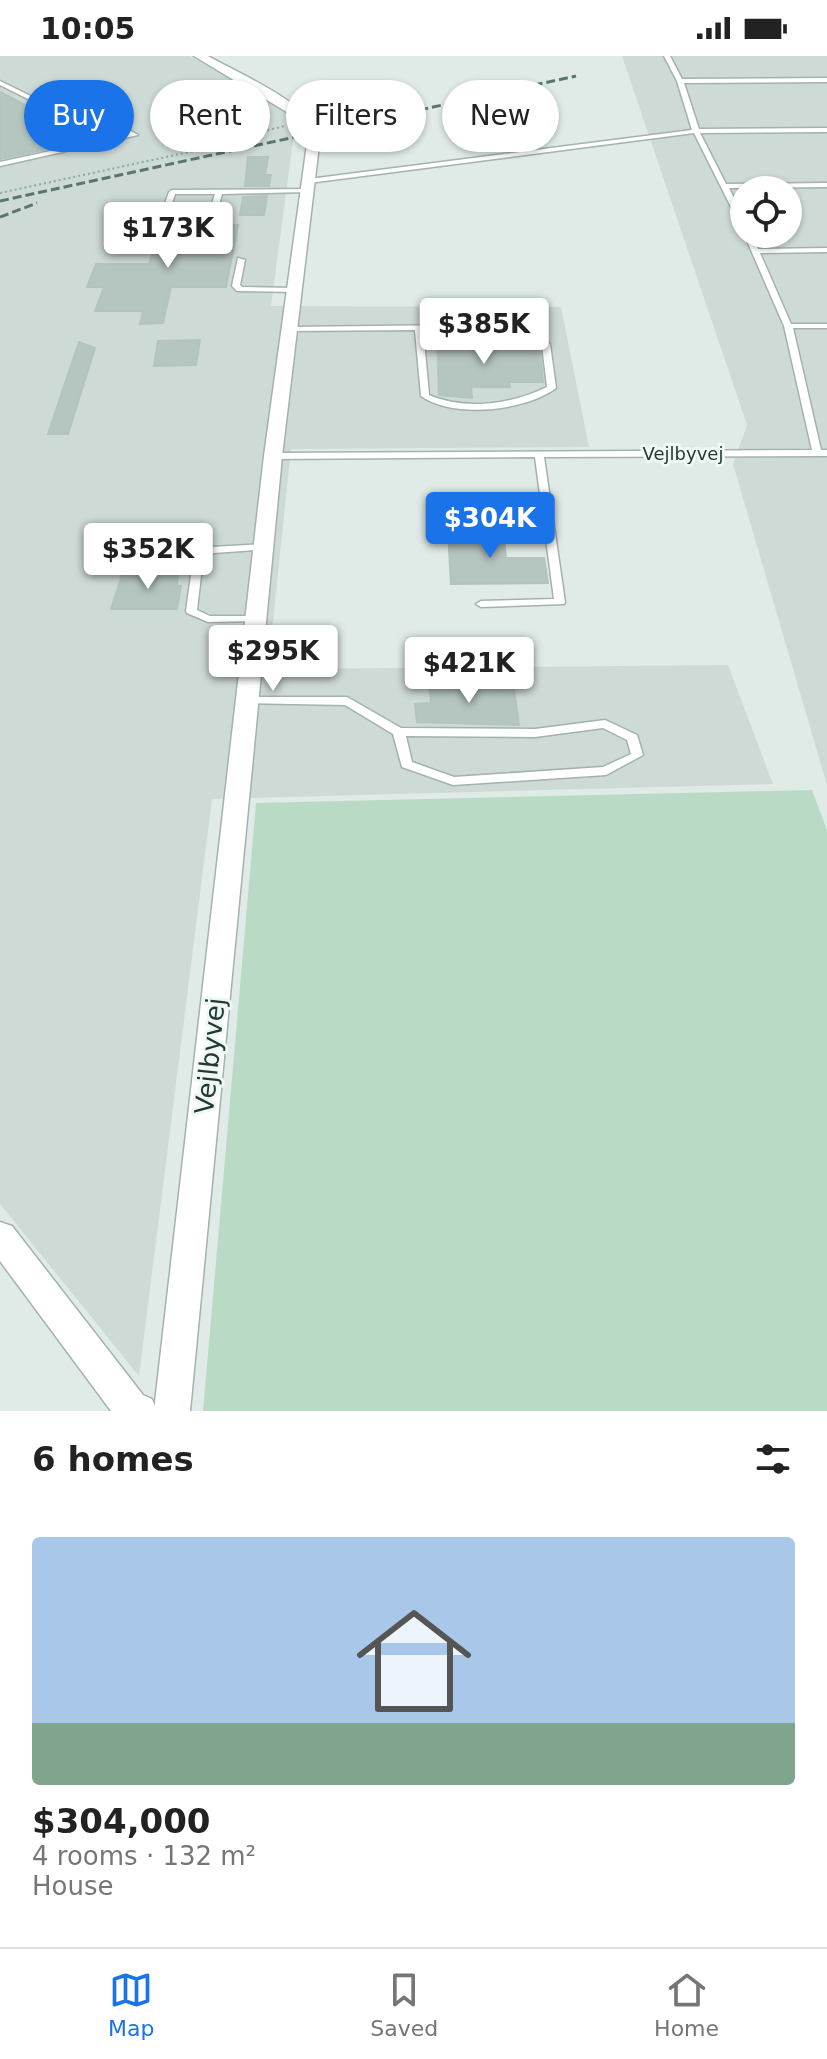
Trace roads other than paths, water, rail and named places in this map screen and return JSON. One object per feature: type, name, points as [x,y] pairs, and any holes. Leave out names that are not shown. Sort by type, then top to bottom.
[{"type":"street","name":"Vejlbyvej","points":[[172,1411],[273,456],[314,137],[307,122],[200,56]]},
{"type":"street","points":[[0,1236],[130,1407],[139,1411]]},
{"type":"lane","points":[[667,56],[680,81],[696,131],[730,195]]},
{"type":"lane","points":[[680,81],[827,80]]},
{"type":"lane","points":[[0,83],[44,105],[77,104],[135,135],[0,164]]},
{"type":"lane","points":[[219,192],[211,219],[164,218],[172,192],[308,186],[696,131],[827,130]]},
{"type":"lane","points":[[726,186],[827,185]]},
{"type":"lane","points":[[755,248],[788,326],[822,453]]},
{"type":"lane","points":[[756,251],[827,250]]},
{"type":"lane","points":[[241,260],[236,286],[240,289],[295,290]]},
{"type":"lane","points":[[788,326],[827,326]]},
{"type":"lane","points":[[290,329],[419,327],[484,328],[538,338],[546,344],[552,388],[535,398],[513,403],[475,406],[436,403],[425,396],[419,327]]},
{"type":"lane","name":"Vejlbyvej","points":[[273,456],[822,453]]},
{"type":"lane","points":[[481,604],[560,602],[539,455]]},
{"type":"lane","points":[[257,619],[208,619],[195,616],[191,611],[198,556],[212,550],[265,547]]},
{"type":"lane","points":[[248,701],[347,701],[399,732],[535,733],[605,724],[633,738],[637,755],[606,771],[453,781],[406,764],[399,732]]},
{"type":"railway","points":[[0,201],[576,76]]},
{"type":"railway","points":[[0,217],[37,203]]}]
